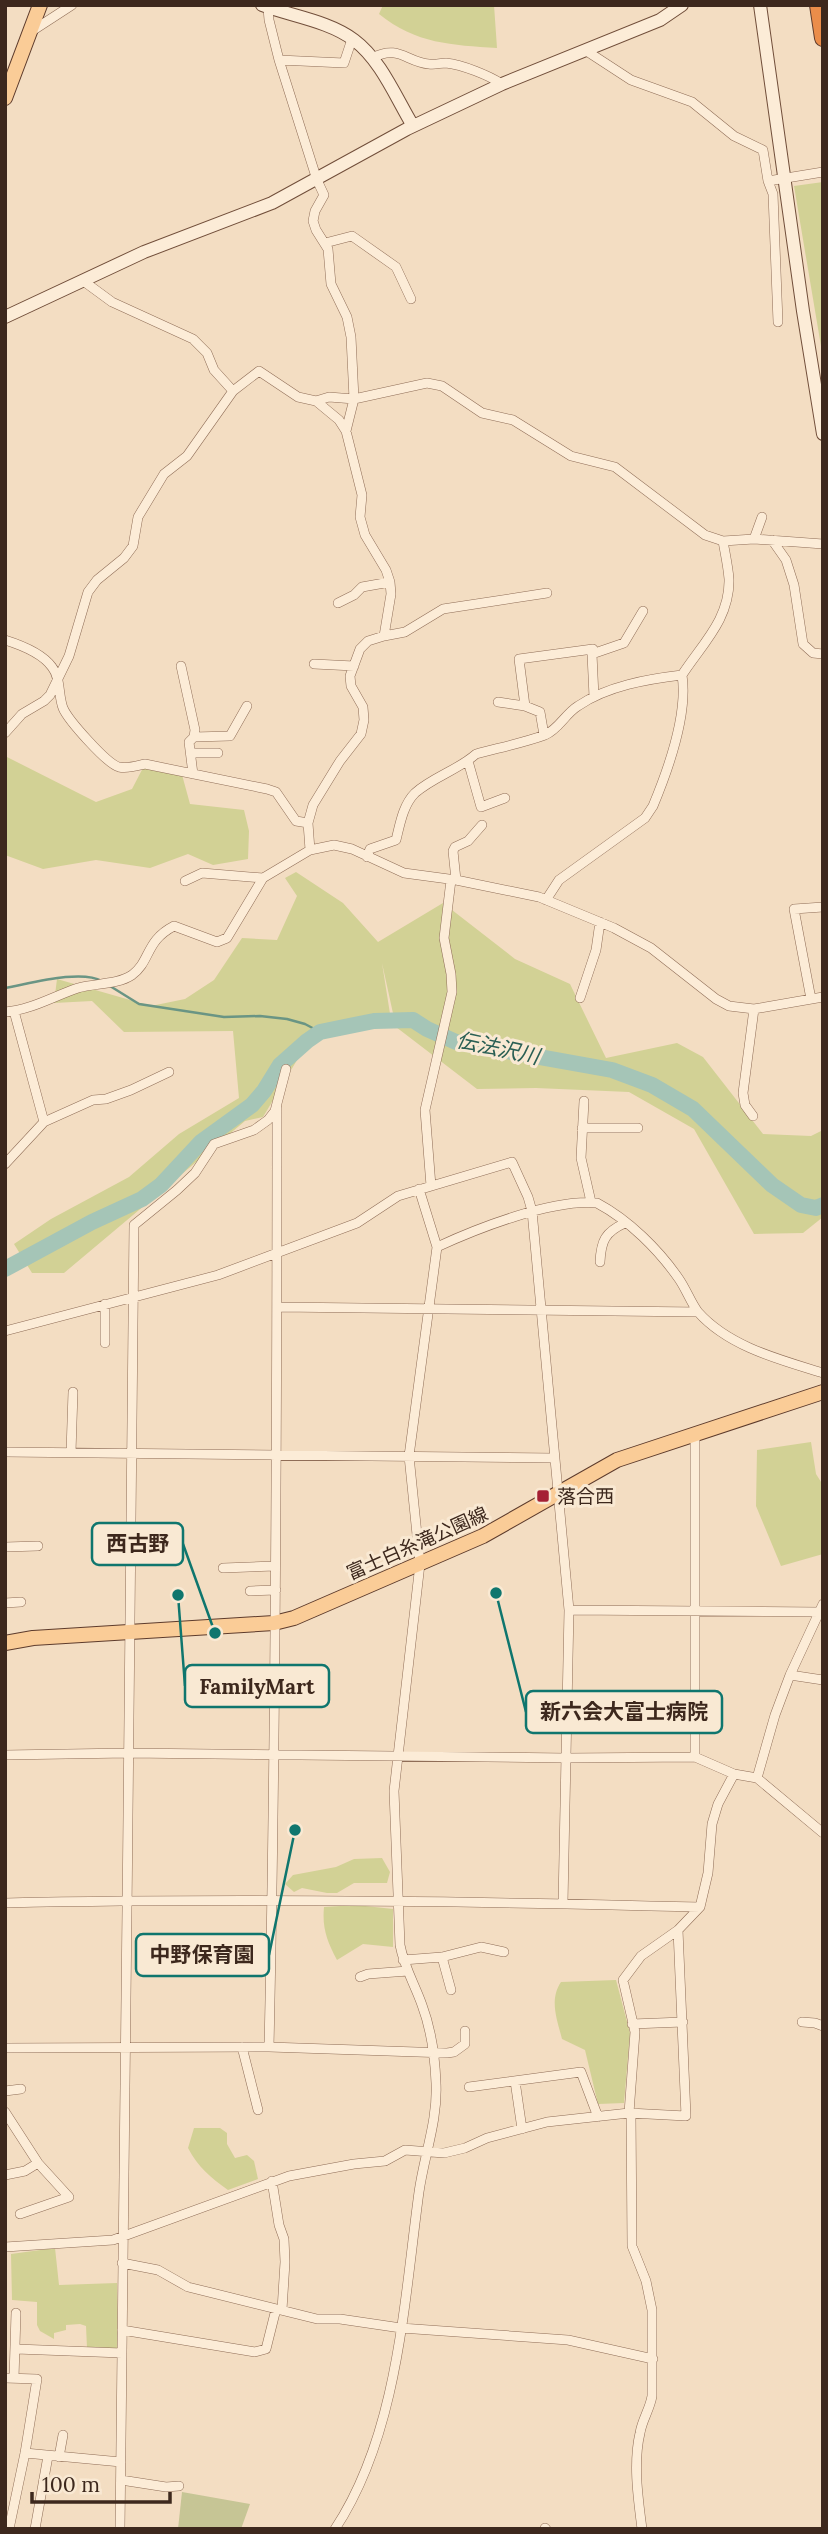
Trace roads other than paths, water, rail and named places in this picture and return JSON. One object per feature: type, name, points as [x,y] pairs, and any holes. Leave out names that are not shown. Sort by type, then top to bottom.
[{"type":"highway","points":[[818,5],[823,38]]},
{"type":"main road","points":[[5,98],[40,5]]},
{"type":"main road","name":"富士白糸滝公園線","points":[[5,1643],[33,1638],[274,1623],[322,1607],[483,1536],[617,1460],[823,1392]]},
{"type":"street","points":[[31,32],[72,5]]},
{"type":"street","points":[[5,317],[144,252],[272,203],[414,126],[502,84],[660,20],[682,5]]},
{"type":"street","points":[[760,5],[788,178],[823,434]]},
{"type":"street","points":[[265,6],[322,25],[352,39],[372,58],[414,126]]},
{"type":"street","points":[[265,6],[279,61],[324,195],[313,221],[328,249],[331,284],[347,317],[351,337],[354,399],[346,431]]},
{"type":"street","points":[[279,61],[344,63],[352,39]]},
{"type":"street","points":[[585,50],[631,79],[692,102],[734,136],[763,150],[773,194],[778,321]]},
{"type":"street","points":[[372,58],[384,52],[400,54],[426,64],[443,63],[489,75],[502,84]]},
{"type":"street","points":[[768,181],[823,172]]},
{"type":"street","points":[[325,243],[352,236],[396,267],[411,299]]},
{"type":"street","points":[[82,279],[112,302],[193,339],[207,353],[214,370],[233,391]]},
{"type":"street","points":[[5,733],[23,714],[44,701],[69,656],[88,592],[133,546],[138,517],[164,474],[187,456],[233,391],[259,371],[298,397],[316,401],[339,420],[346,431],[362,495],[360,517],[365,535],[386,570],[390,582],[391,594],[384,636]]},
{"type":"street","points":[[316,401],[329,397],[354,399],[427,383],[442,386],[482,413],[513,420],[571,456],[615,467],[705,535],[723,541],[754,539],[823,544]]},
{"type":"street","points":[[754,539],[762,517]]},
{"type":"street","points":[[772,540],[786,560],[794,585],[803,644],[813,653],[823,654]]},
{"type":"street","points":[[367,857],[370,849],[396,839],[403,812],[414,794],[476,754],[544,735],[554,730],[575,707],[594,697],[650,679],[682,675],[716,629],[726,609],[729,576],[723,541]]},
{"type":"street","points":[[338,603],[354,595],[362,587],[390,582]]},
{"type":"street","points":[[310,850],[308,823],[313,805],[340,761],[361,734],[363,707],[351,686],[350,676],[360,649],[368,641],[405,632],[443,609],[547,593]]},
{"type":"street","points":[[592,654],[624,643],[643,611]]},
{"type":"street","points":[[5,640],[34,653],[52,666],[58,677],[59,693],[69,719],[115,767],[128,768],[145,764],[253,785],[276,792],[296,821],[308,823]]},
{"type":"street","points":[[525,706],[519,659],[593,649],[594,697]]},
{"type":"street","points":[[314,664],[354,666]]},
{"type":"street","points":[[181,666],[195,730],[194,737],[189,742],[193,774]]},
{"type":"street","points":[[546,900],[559,880],[645,818],[653,806],[683,711],[685,692],[682,675]]},
{"type":"street","points":[[498,702],[525,706],[540,712],[544,735]]},
{"type":"street","points":[[194,737],[230,736],[247,706]]},
{"type":"street","points":[[191,753],[218,753]]},
{"type":"street","points":[[468,761],[481,807],[505,798]]},
{"type":"street","points":[[431,1186],[425,1110],[450,1002],[451,974],[444,938],[454,880],[453,851],[454,847],[468,841],[482,825]]},
{"type":"street","points":[[44,1122],[10,1012],[80,988],[118,981],[131,975],[139,968],[161,933],[174,926],[217,942],[227,939],[263,878],[310,850],[334,845],[352,849],[404,873],[454,880],[546,900],[600,922],[652,948],[716,999],[729,1006],[754,1009],[823,997]]},
{"type":"street","points":[[185,881],[202,873],[263,878]]},
{"type":"street","points":[[811,999],[794,909],[823,907]]},
{"type":"street","points":[[580,998],[596,950],[600,922]]},
{"type":"street","points":[[753,1116],[743,1093],[754,1009]]},
{"type":"street","points":[[120,2529],[134,1225],[195,1172],[214,1144],[254,1130],[268,1120],[275,1111],[286,1069]]},
{"type":"street","points":[[5,1164],[44,1122],[93,1100],[106,1099],[131,1090],[169,1072]]},
{"type":"street","points":[[584,1101],[581,1158],[592,1202]]},
{"type":"street","points":[[269,2047],[279,1307],[277,1102]]},
{"type":"street","points":[[582,1128],[638,1128]]},
{"type":"street","points":[[5,1331],[218,1275],[357,1223],[398,1196],[512,1162],[532,1211],[569,1610],[563,1903]]},
{"type":"street","points":[[335,2529],[358,2487],[379,2429],[401,2328],[419,2190],[436,2106],[433,2052],[423,2008],[402,1960],[394,1791],[420,1564],[409,1456],[437,1247],[419,1189]]},
{"type":"street","points":[[437,1247],[532,1211],[592,1202],[606,1208],[625,1223],[666,1261],[698,1312],[725,1333],[760,1354],[823,1373]]},
{"type":"street","points":[[600,1262],[601,1244],[606,1234],[625,1223]]},
{"type":"street","points":[[105,1304],[105,1343]]},
{"type":"street","points":[[279,1307],[698,1312]]},
{"type":"street","points":[[71,1452],[73,1392]]},
{"type":"street","points":[[695,1433],[695,1758]]},
{"type":"street","points":[[5,1451],[554,1458]]},
{"type":"street","points":[[5,1547],[38,1546]]},
{"type":"street","points":[[223,1568],[275,1566]]},
{"type":"street","points":[[250,1591],[276,1590]]},
{"type":"street","points":[[5,1603],[20,1602]]},
{"type":"street","points":[[569,1610],[821,1608],[790,1675],[757,1778]]},
{"type":"street","points":[[790,1675],[823,1680]]},
{"type":"street","points":[[5,1755],[128,1752],[695,1758],[733,1774],[757,1778],[823,1833]]},
{"type":"street","points":[[642,2529],[638,2445],[640,2430],[650,2408],[652,2396],[652,2311],[646,2281],[632,2246],[630,2113],[635,2032],[623,1980],[641,1956],[678,1930],[700,1907],[708,1873],[712,1824],[718,1804],[733,1774]]},
{"type":"street","points":[[5,1903],[126,1900],[563,1903],[700,1907]]},
{"type":"street","points":[[5,2247],[113,2240],[289,2176],[385,2161],[405,2150],[444,2154],[487,2138],[548,2122],[630,2113],[686,2116],[678,1930]]},
{"type":"street","points":[[402,1960],[442,1957],[481,1947],[504,1952]]},
{"type":"street","points":[[442,1957],[451,1990]]},
{"type":"street","points":[[360,1977],[408,1971]]},
{"type":"street","points":[[632,2024],[683,2022]]},
{"type":"street","points":[[802,2022],[823,2026]]},
{"type":"street","points":[[5,2048],[269,2047],[447,2053],[460,2049],[465,2044],[465,2031]]},
{"type":"street","points":[[242,2047],[258,2110]]},
{"type":"street","points":[[469,2087],[581,2072],[598,2117]]},
{"type":"street","points":[[515,2081],[522,2129]]},
{"type":"street","points":[[5,2091],[21,2089]]},
{"type":"street","points":[[5,2112],[38,2163],[69,2197],[20,2214]]},
{"type":"street","points":[[5,2175],[25,2171],[38,2163]]},
{"type":"street","points":[[122,2330],[255,2352],[266,2349],[279,2309],[285,2262],[284,2239],[272,2181]]},
{"type":"street","points":[[122,2263],[158,2270],[188,2287],[317,2319],[568,2340],[653,2359]]},
{"type":"street","points":[[9,2529],[37,2379],[10,2378],[16,2349],[16,2313]]},
{"type":"street","points":[[16,2349],[121,2353]]},
{"type":"street","points":[[59,2457],[63,2435]]},
{"type":"street","points":[[25,2453],[121,2462]]},
{"type":"street","points":[[35,2529],[48,2456]]},
{"type":"street","points":[[121,2480],[166,2487],[179,2486]]},
{"type":"waterway","points":[[5,988],[81,976],[102,981]]},
{"type":"waterway","points":[[110,986],[139,1004],[224,1017],[260,1016],[287,1019],[320,1032]]},
{"type":"waterway","name":"伝法沢川","points":[[5,1269],[92,1222],[142,1199],[161,1185],[201,1142],[252,1105],[280,1065],[320,1032],[374,1021],[413,1020],[456,1042],[612,1070],[652,1085],[693,1109],[772,1185],[801,1205],[816,1208],[823,1205]]},
{"type":"place","name":"落合西","points":[[543,1496]]},
{"type":"place","name":"新六会大富士病院","points":[[496,1593]]},
{"type":"place","name":"FamilyMart","points":[[178,1595]]},
{"type":"place","name":"西古野","points":[[215,1633]]},
{"type":"place","name":"中野保育園","points":[[295,1830]]}]
